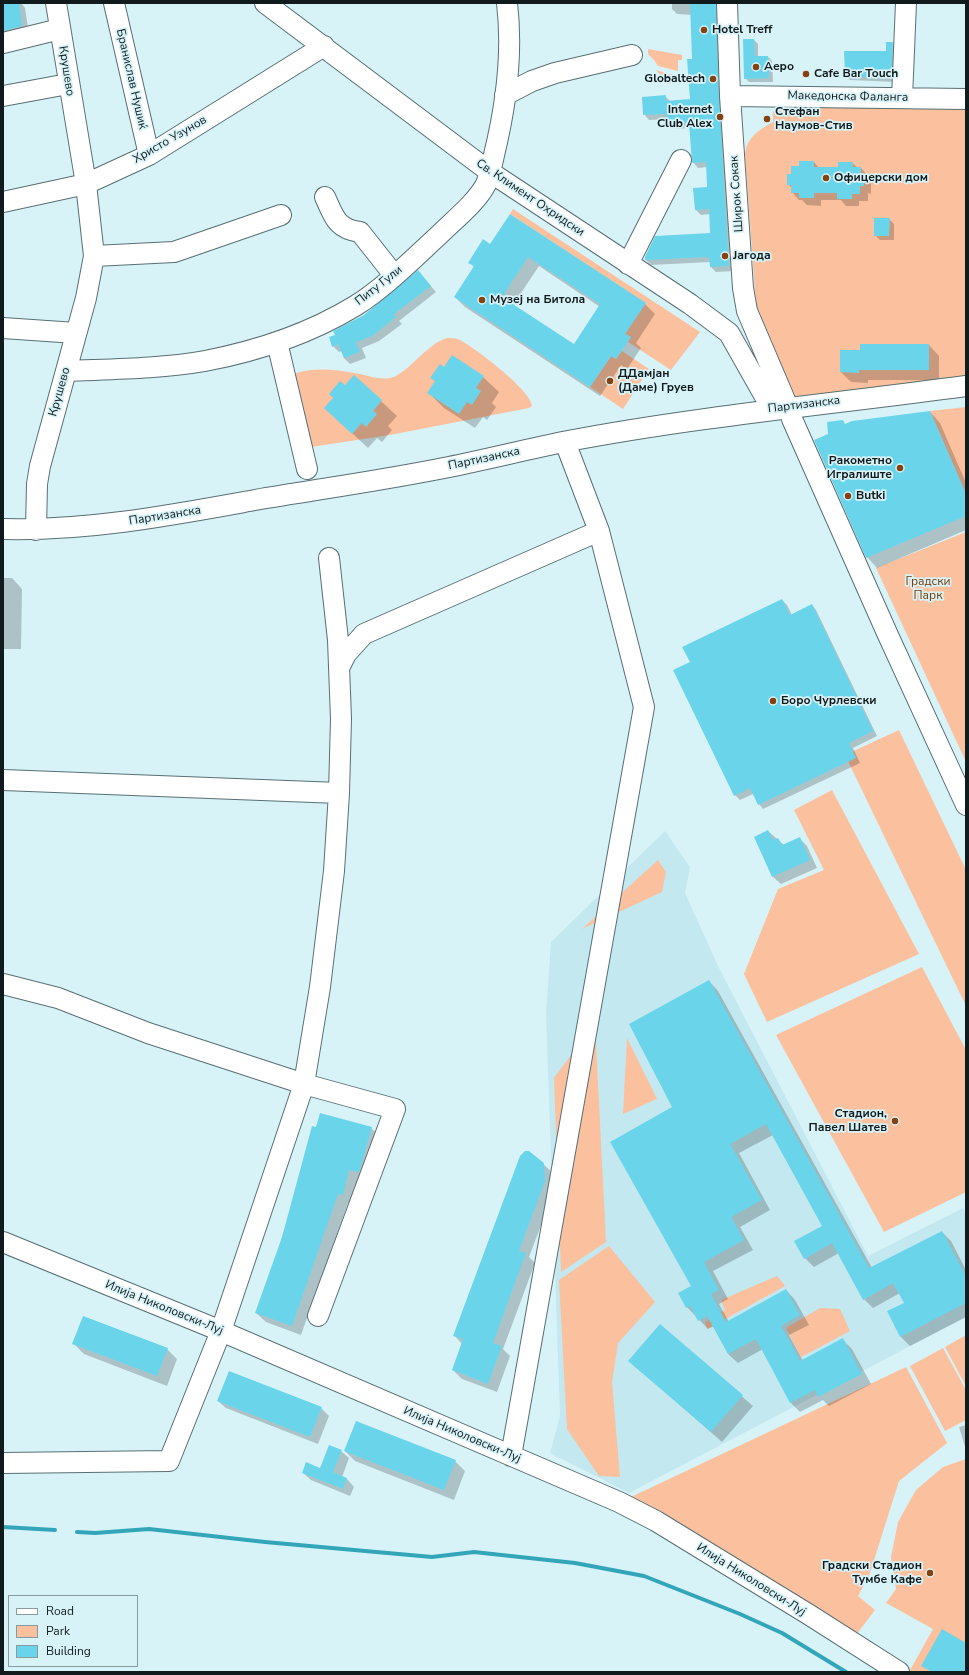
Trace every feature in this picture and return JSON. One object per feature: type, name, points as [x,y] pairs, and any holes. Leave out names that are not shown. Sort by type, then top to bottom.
[{"type":"street","name":"Крушево","points":[[36,530],[37,484],[40,466],[86,298],[94,256],[86,184],[68,84],[56,3]]},
{"type":"street","name":"Бранислав Нушиќ","points":[[114,3],[149,155]]},
{"type":"street","name":"Св. Климент Охридски","points":[[265,3],[490,172],[730,333],[779,404]]},
{"type":"street","name":"Питу Гули","points":[[66,371],[180,364],[221,357],[277,342],[295,336],[356,305],[394,275],[419,254],[465,209],[485,186],[490,172],[503,117],[509,42],[507,3]]},
{"type":"street","name":"Широк Сокак","points":[[727,3],[739,95],[743,288],[747,311],[779,404]]},
{"type":"street","points":[[902,98],[906,3]]},
{"type":"street","name":"Крушево","points":[[3,43],[60,29]]},
{"type":"street","name":"Христо Узунов","points":[[3,202],[86,184],[149,155],[324,46]]},
{"type":"street","points":[[505,95],[543,77],[632,55]]},
{"type":"street","points":[[3,96],[68,84]]},
{"type":"street","name":"Македонска Фаланга","points":[[739,95],[966,99]]},
{"type":"street","points":[[628,264],[681,160]]},
{"type":"street","points":[[325,197],[339,224],[351,231],[360,232],[394,275]]},
{"type":"street","points":[[94,256],[174,252],[281,215]]},
{"type":"street","points":[[3,328],[76,333]]},
{"type":"street","points":[[277,342],[307,469]]},
{"type":"street","name":"Партизанска","points":[[3,529],[36,530],[95,526],[165,516],[447,467],[565,442],[779,404],[966,386]]},
{"type":"street","points":[[792,419],[884,626],[966,804]]},
{"type":"street","points":[[511,1456],[644,707],[600,531],[565,442]]},
{"type":"street","points":[[339,668],[346,654],[364,634],[600,531]]},
{"type":"street","points":[[3,1463],[169,1461],[221,1331],[304,1084],[320,987],[334,871],[339,793],[341,718],[338,640],[329,558]]},
{"type":"street","points":[[3,780],[339,793]]},
{"type":"street","points":[[3,984],[58,998],[148,1033],[304,1084],[395,1109],[318,1316]]},
{"type":"street","name":"Илија Николовски-Луј","points":[[3,1242],[221,1331],[619,1502],[656,1521],[808,1614],[898,1672]]},
{"type":"shaded area","points":[[665,831],[690,867],[685,893],[719,968],[868,1256],[963,1208],[966,1213],[966,1317],[629,1493],[550,1453],[560,1416],[546,1014],[551,942]]},
{"type":"green space","points":[[648,49],[682,55],[682,60],[678,60],[678,71],[658,66],[648,54]]},
{"type":"green space","points":[[656,70],[677,75],[677,80],[673,83],[667,84]]},
{"type":"green space","points":[[793,104],[966,105],[966,378],[794,398],[756,305],[745,154],[748,143],[754,135],[773,122],[773,112]]},
{"type":"green space","points":[[513,209],[700,332],[671,370],[628,342],[631,337],[625,334],[645,303],[510,214]]},
{"type":"green space","points":[[447,338],[455,338],[460,340],[489,360],[523,390],[532,406],[529,408],[390,435],[311,447],[294,374],[318,369],[336,370],[379,378],[390,378],[404,371],[432,346]]},
{"type":"green space","points":[[622,351],[649,369],[623,409],[590,387],[611,356],[616,359]]},
{"type":"green space","points":[[966,407],[966,494],[930,411]]},
{"type":"green space","name":"Градски Парк","points":[[966,532],[966,762],[876,568]]},
{"type":"green space","points":[[899,730],[966,870],[966,1006],[845,755]]},
{"type":"green space","points":[[832,790],[919,954],[767,1022],[744,974],[778,889],[824,870],[794,810]]},
{"type":"green space","points":[[658,860],[666,872],[662,892],[582,929]]},
{"type":"green space","name":"Стадион, Павел Шатев","points":[[922,967],[966,1050],[966,1192],[884,1232],[776,1035]]},
{"type":"green space","points":[[595,1023],[606,1242],[561,1272],[554,1078]]},
{"type":"green space","points":[[627,1038],[657,1099],[623,1114]]},
{"type":"green space","points":[[609,1246],[655,1302],[618,1343],[612,1382],[620,1477],[599,1476],[567,1429],[559,1280]]},
{"type":"green space","points":[[777,1276],[785,1286],[707,1329],[705,1322],[725,1310],[721,1300]]},
{"type":"green space","points":[[820,1308],[840,1309],[850,1331],[801,1357],[786,1328]]},
{"type":"green space","points":[[966,1335],[966,1386],[945,1347]]},
{"type":"green space","points":[[943,1348],[966,1390],[966,1420],[945,1431],[910,1366]]},
{"type":"green space","points":[[906,1367],[947,1443],[899,1481],[869,1576],[858,1596],[875,1610],[856,1635],[631,1497]]},
{"type":"green space","name":"Градски Стадион Тумбе Кафе","points":[[966,1459],[966,1672],[909,1672],[933,1629],[886,1603],[896,1589],[891,1557],[898,1522],[916,1490],[943,1467]]},
{"type":"building","points":[[3,3],[19,3],[22,26],[3,31]]},
{"type":"building","points":[[690,3],[716,3],[719,97],[729,266],[710,267],[709,257],[645,260],[655,236],[710,233],[709,209],[695,210],[693,188],[707,187],[706,162],[692,163],[689,123],[667,124],[667,114],[643,115],[642,97],[666,95],[666,101],[690,99],[687,59],[692,59]]},
{"type":"building","name":"Аеро","points":[[743,39],[754,39],[755,56],[768,56],[769,78],[744,79]]},
{"type":"building","points":[[886,42],[893,42],[891,78],[845,76],[844,51],[886,51]]},
{"type":"building","name":"Офицерски дом","points":[[799,161],[814,161],[814,167],[838,167],[838,162],[853,162],[853,167],[861,167],[861,175],[864,175],[864,186],[860,186],[860,194],[852,194],[852,199],[837,199],[837,193],[814,193],[814,198],[799,198],[799,193],[791,193],[791,185],[787,185],[787,174],[791,174],[791,166],[799,166]]},
{"type":"building","name":"Музеј на Битола","points":[[510,214],[646,303],[625,334],[631,337],[616,359],[611,356],[590,387],[454,297],[474,266],[468,263],[483,239],[490,244]],"holes":[[[528,257],[600,304],[574,344],[502,297]]]},
{"type":"building","points":[[874,218],[890,218],[889,236],[874,236]]},
{"type":"building","points":[[418,270],[431,286],[394,314],[396,317],[372,336],[356,342],[360,352],[344,358],[338,344],[332,347],[329,337],[335,335],[333,331],[364,315]]},
{"type":"building","points":[[860,344],[929,344],[929,370],[859,370],[859,373],[840,372],[840,350],[860,350]]},
{"type":"building","points":[[452,355],[484,376],[476,388],[481,391],[472,405],[467,402],[459,414],[427,393],[435,381],[430,378],[440,364],[444,367]]},
{"type":"building","points":[[354,375],[382,400],[373,411],[377,414],[366,427],[362,423],[352,434],[324,408],[333,398],[329,394],[340,381],[345,385]]},
{"type":"building","name":"Ракометно Игралиште","points":[[930,411],[966,494],[966,516],[866,558],[814,440],[828,434],[827,422],[843,420],[845,424],[852,421]]},
{"type":"building","name":"Боро Чурлевски","points":[[782,599],[790,615],[812,604],[873,731],[849,743],[856,758],[758,805],[750,788],[734,796],[673,670],[690,662],[682,647]]},
{"type":"building","points":[[768,830],[773,840],[778,838],[782,845],[800,837],[810,860],[772,877],[754,837]]},
{"type":"building","points":[[709,980],[869,1268],[942,1231],[966,1277],[966,1303],[900,1337],[887,1311],[904,1303],[893,1283],[863,1300],[832,1243],[804,1259],[794,1241],[822,1226],[766,1124],[730,1144],[762,1200],[731,1217],[744,1240],[704,1262],[719,1290],[711,1294],[726,1322],[786,1289],[800,1315],[781,1326],[800,1361],[843,1338],[862,1374],[818,1397],[815,1390],[790,1403],[756,1339],[728,1354],[707,1316],[698,1321],[690,1306],[686,1308],[678,1293],[691,1286],[610,1142],[672,1107],[629,1024]]},
{"type":"building","points":[[320,1113],[372,1127],[359,1172],[349,1170],[343,1195],[338,1194],[292,1326],[255,1313],[282,1237],[312,1126],[316,1127]]},
{"type":"building","points":[[525,1151],[529,1151],[544,1163],[545,1181],[519,1251],[526,1253],[493,1343],[502,1346],[488,1384],[452,1370],[463,1339],[453,1336],[520,1156]]},
{"type":"building","points":[[83,1316],[168,1348],[157,1376],[72,1344]]},
{"type":"building","points":[[660,1324],[743,1395],[711,1432],[628,1361]]},
{"type":"building","points":[[229,1371],[322,1407],[310,1437],[217,1401]]},
{"type":"building","points":[[356,1421],[456,1460],[444,1490],[344,1451]]},
{"type":"building","points":[[329,1445],[342,1450],[333,1472],[347,1478],[343,1489],[302,1473],[306,1462],[320,1468]]},
{"type":"building","points":[[942,1629],[966,1643],[966,1672],[932,1672],[921,1666]]},
{"type":"waterway","points":[[3,1527],[55,1530]]},
{"type":"waterway","points":[[77,1532],[95,1533],[149,1529],[265,1542],[432,1557],[474,1552],[575,1563],[644,1576],[740,1614],[782,1633],[846,1672]]},
{"type":"place","name":"Hotel Treff","points":[[704,30]]},
{"type":"place","name":"Аеро","points":[[756,67]]},
{"type":"place","name":"Cafe Bar Touch","points":[[806,74]]},
{"type":"place","name":"Globaltech","points":[[713,79]]},
{"type":"place","name":"Internet Club Alex","points":[[720,117]]},
{"type":"place","name":"Стефан Наумов-Стив","points":[[767,119]]},
{"type":"place","name":"Офицерски дом","points":[[826,178]]},
{"type":"place","name":"Јагода","points":[[725,256]]},
{"type":"place","name":"Музеј на Битола","points":[[482,300]]},
{"type":"place","name":"ДДамјан (Даме) Груев","points":[[610,381]]},
{"type":"place","name":"Ракометно Игралиште","points":[[900,468]]},
{"type":"place","name":"Butki","points":[[848,496]]},
{"type":"place","name":"Боро Чурлевски","points":[[773,701]]},
{"type":"place","name":"Стадион, Павел Шатев","points":[[895,1121]]},
{"type":"place","name":"Градски Стадион Тумбе Кафе","points":[[930,1573]]}]
